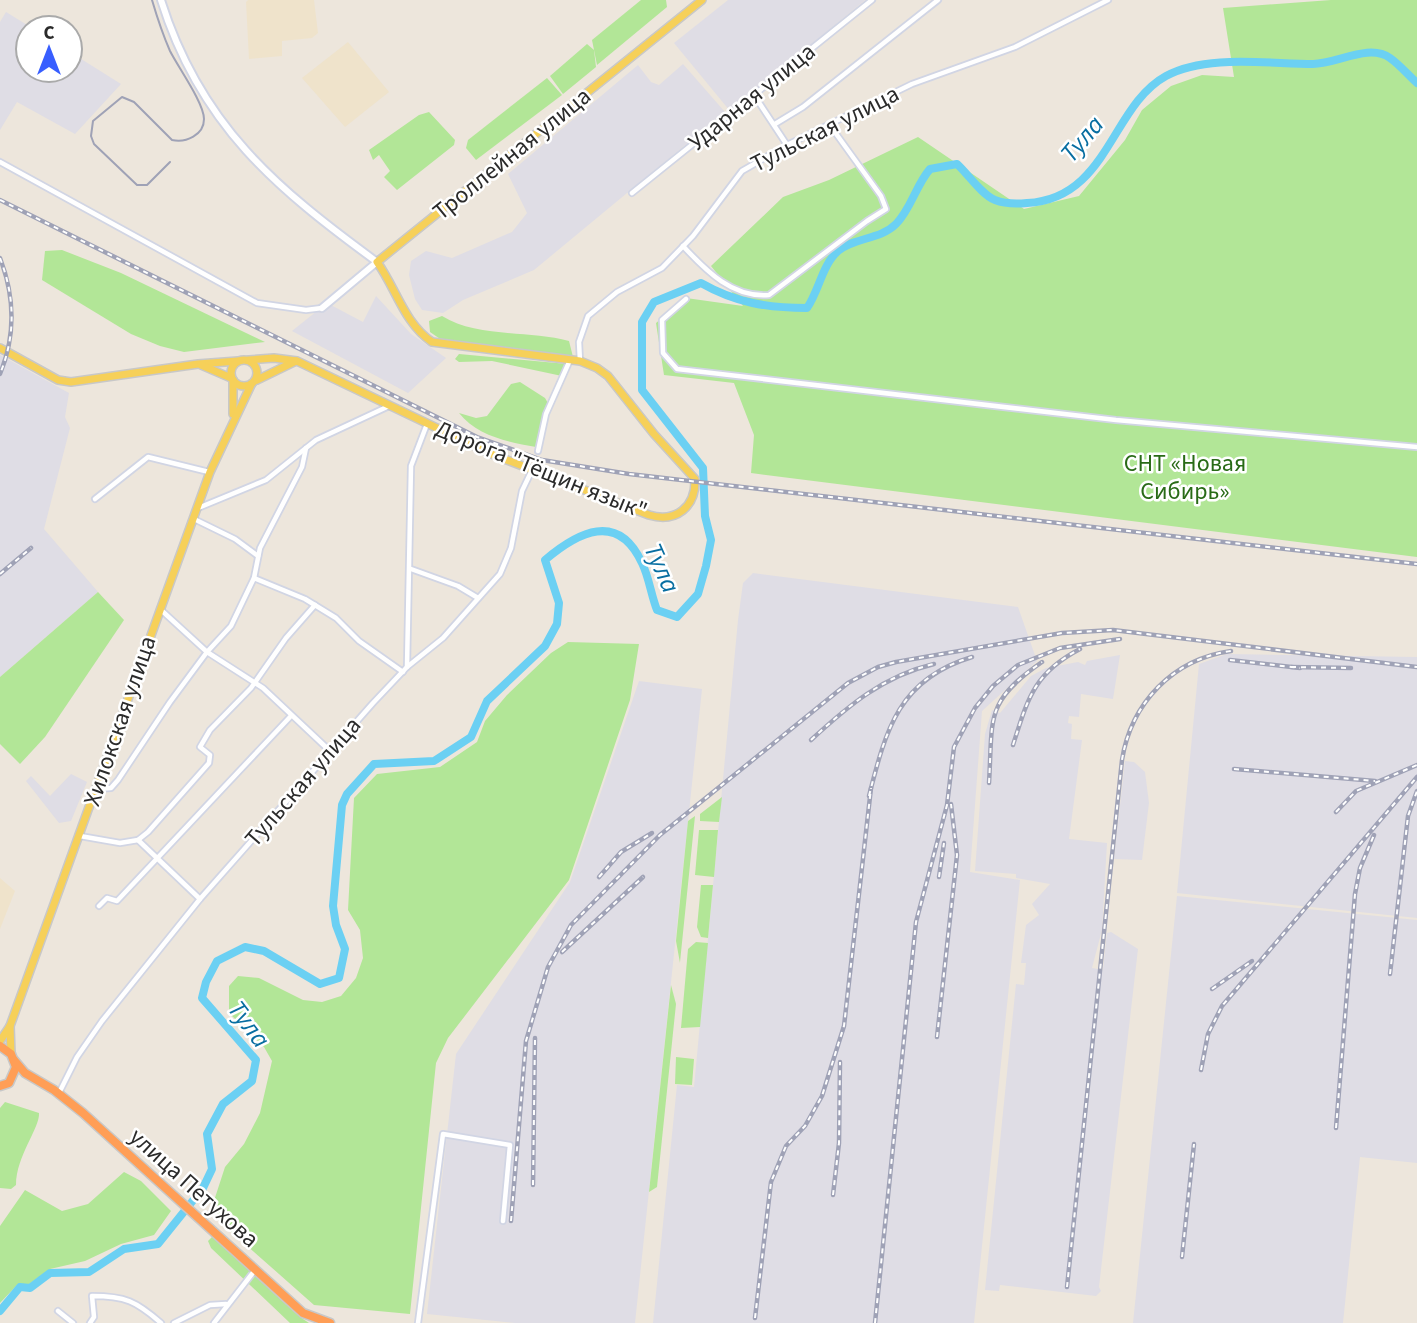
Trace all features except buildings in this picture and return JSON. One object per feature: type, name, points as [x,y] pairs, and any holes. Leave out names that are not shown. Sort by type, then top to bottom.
[{"type":"highway","name":"улица Петухова","points":[[0,1044],[20,1069],[59,1094],[303,1312],[330,1323]]},
{"type":"highway","points":[[3,1086],[16,1073],[13,1057]]},
{"type":"highway","points":[[3,1086],[34,1078]]},
{"type":"main road","points":[[162,0],[178,50],[237,143],[297,202],[377,262]]},
{"type":"main road","name":"Троллейная улица","points":[[322,308],[702,0]]},
{"type":"main road","name":"Дорога \"Тёщин язык\"","points":[[297,361],[427,424],[532,470],[663,518],[679,514],[692,498],[695,478],[691,472],[654,434],[608,376],[580,361],[432,342],[419,333],[409,319],[388,276],[377,262]]},
{"type":"main road","points":[[0,348],[58,380],[71,382],[198,363],[274,358],[297,361]]},
{"type":"main road","points":[[248,360],[258,370],[253,383]]},
{"type":"main road","points":[[233,418],[232,379],[233,366],[237,361]]},
{"type":"main road","points":[[198,363],[232,379],[237,385],[253,383],[297,361]]},
{"type":"main road","name":"Хилокская улица","points":[[10,1026],[210,472],[233,418],[253,383]]},
{"type":"main road","points":[[0,1044],[10,1026]]},
{"type":"main road","points":[[10,1026],[13,1057]]},
{"type":"street","name":"Ударная улица","points":[[632,193],[872,0]]},
{"type":"street","points":[[775,124],[803,107],[938,0]]},
{"type":"street","name":"Тульская улица","points":[[580,361],[579,342],[588,316],[617,292],[651,276],[683,246],[742,172],[787,145],[912,84],[1015,47],[1108,0]]},
{"type":"street","points":[[754,95],[787,145]]},
{"type":"street","points":[[683,246],[733,289],[749,296],[769,295],[867,221],[883,214],[886,209],[881,196],[829,124]]},
{"type":"street","points":[[0,162],[257,303],[306,310],[322,308]]},
{"type":"street","points":[[686,299],[662,320],[663,353],[677,369],[1116,420],[1417,447]]},
{"type":"street","points":[[538,451],[546,414],[570,360]]},
{"type":"street","points":[[198,509],[266,480],[316,440],[389,406]]},
{"type":"street","points":[[407,667],[411,466],[427,424]]},
{"type":"street","points":[[96,789],[111,788],[118,780],[207,652],[231,626],[254,578],[258,556],[303,467],[306,448]]},
{"type":"street","points":[[94,499],[148,457],[210,472]]},
{"type":"street","name":"Тульская улица","points":[[59,1094],[77,1056],[102,1021],[200,899],[330,751],[407,667],[443,638],[507,563],[517,509],[532,470]]},
{"type":"street","points":[[194,519],[235,539],[258,556]]},
{"type":"street","points":[[411,569],[458,586],[478,598]]},
{"type":"street","points":[[254,578],[315,605],[336,618],[380,658],[403,672]]},
{"type":"street","points":[[80,836],[120,843],[138,840],[148,832],[209,763],[210,755],[200,747],[210,730],[255,682],[286,638],[315,605]]},
{"type":"street","points":[[160,609],[207,652],[255,682],[330,751]]},
{"type":"street","points":[[99,906],[107,898],[117,901],[290,717]]},
{"type":"street","points":[[138,840],[200,899]]},
{"type":"street","points":[[418,1323],[443,1134],[510,1145],[503,1221]]},
{"type":"street","points":[[214,1323],[255,1270]]},
{"type":"street","points":[[90,1323],[94,1317],[92,1296],[106,1296],[126,1297],[161,1323]]},
{"type":"street","points":[[174,1323],[210,1305],[227,1304]]},
{"type":"street","points":[[58,1311],[74,1323]]},
{"type":"shaded area","points":[[248,0],[314,0],[318,33],[312,38],[282,41],[282,56],[249,59]]},
{"type":"shaded area","points":[[728,0],[865,0],[730,111],[674,43]]},
{"type":"shaded area","points":[[6,12],[14,17],[14,84],[84,84],[84,61],[121,84],[75,134],[17,102],[0,130],[0,22]]},
{"type":"shaded area","points":[[348,42],[389,92],[345,127],[302,78]]},
{"type":"shaded area","points":[[683,64],[725,112],[534,270],[463,300],[443,313],[422,310],[415,299],[409,275],[411,261],[426,251],[452,258],[512,232],[527,213],[508,174],[638,65],[651,82],[659,85]]},
{"type":"shaded area","points":[[376,296],[411,334],[446,358],[408,393],[292,331],[327,303],[363,322]]},
{"type":"shaded area","points":[[0,355],[69,393],[65,417],[70,428],[44,529],[98,592],[0,677]]},
{"type":"shaded area","points":[[753,573],[1018,607],[1037,661],[982,711],[970,872],[1020,880],[974,1323],[653,1323],[677,1085],[694,1087],[738,620],[743,583]]},
{"type":"shaded area","points":[[1227,654],[1417,657],[1417,918],[1177,893],[1199,664]]},
{"type":"shaded area","points":[[1120,655],[1113,699],[1081,694],[1079,717],[1069,716],[1068,723],[1072,724],[1071,739],[1082,740],[1069,839],[1107,843],[1102,930],[1092,968],[1103,970],[1107,933],[1111,932],[1138,949],[1099,1287],[1101,1291],[1096,1296],[1000,1285],[999,1291],[985,1290],[1016,984],[1024,985],[1026,963],[1021,963],[1026,925],[1039,915],[1032,904],[1050,884],[1016,878],[1016,874],[975,871],[985,734],[992,710],[1000,713],[1031,676],[1046,668],[1078,662],[1085,665],[1087,661]]},
{"type":"shaded area","points":[[639,681],[702,689],[635,1323],[515,1323],[427,1314],[456,1054],[570,882]]},
{"type":"shaded area","points":[[1125,761],[1134,762],[1145,772],[1149,803],[1142,860],[1114,859]]},
{"type":"shaded area","points":[[71,774],[87,782],[71,821],[59,823],[26,781],[31,776],[50,796]]},
{"type":"shaded area","points":[[0,878],[15,891],[0,929]]},
{"type":"shaded area","points":[[1177,896],[1417,920],[1417,1163],[1360,1157],[1343,1323],[1133,1323]]},
{"type":"green space","points":[[641,0],[666,0],[667,7],[597,65],[592,40]]},
{"type":"green space","name":"СНТ «Новая Сибирь»","points":[[1331,0],[1417,0],[1417,557],[751,473],[754,435],[734,383],[664,375],[656,323],[686,298],[743,306],[711,266],[783,197],[829,180],[918,137],[1024,209],[1079,196],[1125,140],[1142,110],[1171,86],[1202,75],[1234,77],[1223,8]]},
{"type":"green space","points":[[587,44],[594,50],[596,67],[563,94],[550,76]]},
{"type":"green space","points":[[547,78],[562,95],[476,160],[466,148],[468,140]]},
{"type":"green space","points":[[429,112],[455,140],[454,145],[397,190],[384,177],[390,171],[379,155],[373,160],[369,150],[419,115]]},
{"type":"green space","points":[[62,250],[121,273],[265,342],[184,352],[131,334],[42,280],[45,251]]},
{"type":"green space","points":[[442,316],[471,328],[569,341],[573,357],[446,343],[430,332],[429,321]]},
{"type":"green space","points":[[459,354],[567,364],[562,376],[492,361],[459,362],[455,359]]},
{"type":"green space","points":[[520,382],[545,398],[549,405],[536,447],[484,433],[459,413],[476,418],[487,416],[511,384]]},
{"type":"green space","points":[[98,592],[124,620],[45,737],[20,764],[0,744],[0,677]]},
{"type":"green space","points":[[568,642],[639,644],[630,700],[569,880],[448,1038],[436,1063],[410,1314],[314,1305],[210,1213],[225,1167],[244,1144],[260,1113],[272,1061],[264,1047],[229,1013],[229,986],[238,976],[259,978],[303,1000],[322,1002],[341,996],[356,978],[363,958],[360,930],[348,910],[354,798],[377,774],[440,767],[477,742],[485,721],[507,695],[551,653]]},
{"type":"green space","points":[[722,797],[719,822],[700,821],[700,814]]},
{"type":"green space","points":[[695,816],[680,963],[676,941],[688,821]]},
{"type":"green space","points":[[699,830],[718,830],[714,877],[695,875]]},
{"type":"green space","points":[[701,885],[713,885],[708,938],[701,937],[697,927]]},
{"type":"green space","points":[[696,942],[708,943],[700,1027],[681,1028],[688,949]]},
{"type":"green space","points":[[671,985],[676,1004],[657,1187],[649,1192]]},
{"type":"green space","points":[[676,1057],[694,1059],[692,1085],[675,1084]]},
{"type":"green space","points":[[5,1102],[39,1113],[20,1164],[16,1185],[11,1189],[0,1188],[0,1108]]},
{"type":"green space","points":[[124,1172],[141,1181],[171,1211],[154,1235],[121,1244],[85,1261],[50,1269],[29,1284],[18,1284],[0,1303],[0,1226],[25,1190],[62,1211],[88,1204]]},
{"type":"green space","points":[[212,1237],[309,1323],[290,1323],[211,1248],[208,1241]]},
{"type":"waterway","name":"Тула","points":[[0,1311],[20,1287],[30,1288],[50,1273],[89,1272],[124,1249],[158,1244],[203,1188],[212,1169],[207,1134],[223,1104],[252,1081],[256,1060],[202,998],[206,982],[217,961],[245,947],[264,951],[320,984],[339,978],[345,949],[336,925],[333,906],[342,805],[347,794],[374,764],[434,761],[471,737],[487,701],[545,646],[557,624],[559,603],[545,560],[584,535],[609,532],[621,537],[632,547],[642,563],[657,610],[677,617],[698,594],[711,540],[705,516],[703,468],[642,390],[642,322],[654,302],[701,283],[752,303],[807,308],[824,271],[838,251],[852,243],[883,233],[896,224],[930,169],[957,164],[985,194],[1003,202],[1015,204],[1054,198],[1075,186],[1092,169],[1132,108],[1148,90],[1166,76],[1182,69],[1238,62],[1313,64],[1372,53],[1390,58],[1417,83]]},
{"type":"tram line","points":[[152,0],[170,51],[200,104],[203,125],[193,137],[172,140],[134,102],[122,97],[93,121],[91,136],[94,144],[137,185],[147,185],[170,162]]},
{"type":"railway","points":[[0,200],[477,437],[542,460],[629,474],[1417,564]]},
{"type":"railway","points":[[0,258],[9,287],[12,316],[9,345],[0,374]]},
{"type":"railway","points":[[0,574],[31,548]]},
{"type":"railway","points":[[511,1221],[526,1041],[548,967],[571,925],[660,835],[848,683],[878,667],[896,662],[1062,633],[1113,630],[1417,667]]},
{"type":"railway","points":[[875,1323],[916,922],[947,805],[954,747],[975,708],[993,686],[1018,665],[1060,648],[1120,639]]},
{"type":"railway","points":[[1013,745],[1035,688],[1052,668],[1080,649]]},
{"type":"railway","points":[[1067,1287],[1122,760],[1127,739],[1145,703],[1173,674],[1191,663],[1231,651]]},
{"type":"railway","points":[[869,796],[890,728],[912,693],[947,667],[972,657]]},
{"type":"railway","points":[[1230,660],[1300,668]]},
{"type":"railway","points":[[989,783],[995,713],[1010,689],[1042,662]]},
{"type":"railway","points":[[811,740],[839,715],[882,684],[934,664]]},
{"type":"railway","points":[[1291,667],[1351,668]]},
{"type":"railway","points":[[1336,812],[1356,791],[1417,765]]},
{"type":"railway","points":[[1234,769],[1375,781]]},
{"type":"railway","points":[[1201,1070],[1208,1034],[1222,1006],[1417,777]]},
{"type":"railway","points":[[755,1318],[771,1182],[786,1146],[805,1126],[822,1096],[844,1026],[871,788]]},
{"type":"railway","points":[[1390,974],[1408,816],[1417,791]]},
{"type":"railway","points":[[937,1037],[957,855],[951,804]]},
{"type":"railway","points":[[599,877],[621,852],[652,833]]},
{"type":"railway","points":[[1336,1128],[1355,894],[1360,868],[1374,835]]},
{"type":"railway","points":[[939,877],[944,843]]},
{"type":"railway","points":[[562,952],[643,877]]},
{"type":"railway","points":[[1212,989],[1252,961]]},
{"type":"railway","points":[[533,1185],[535,1038]]},
{"type":"railway","points":[[833,1195],[839,1143],[840,1062]]},
{"type":"railway","points":[[1182,1257],[1194,1144]]}]
